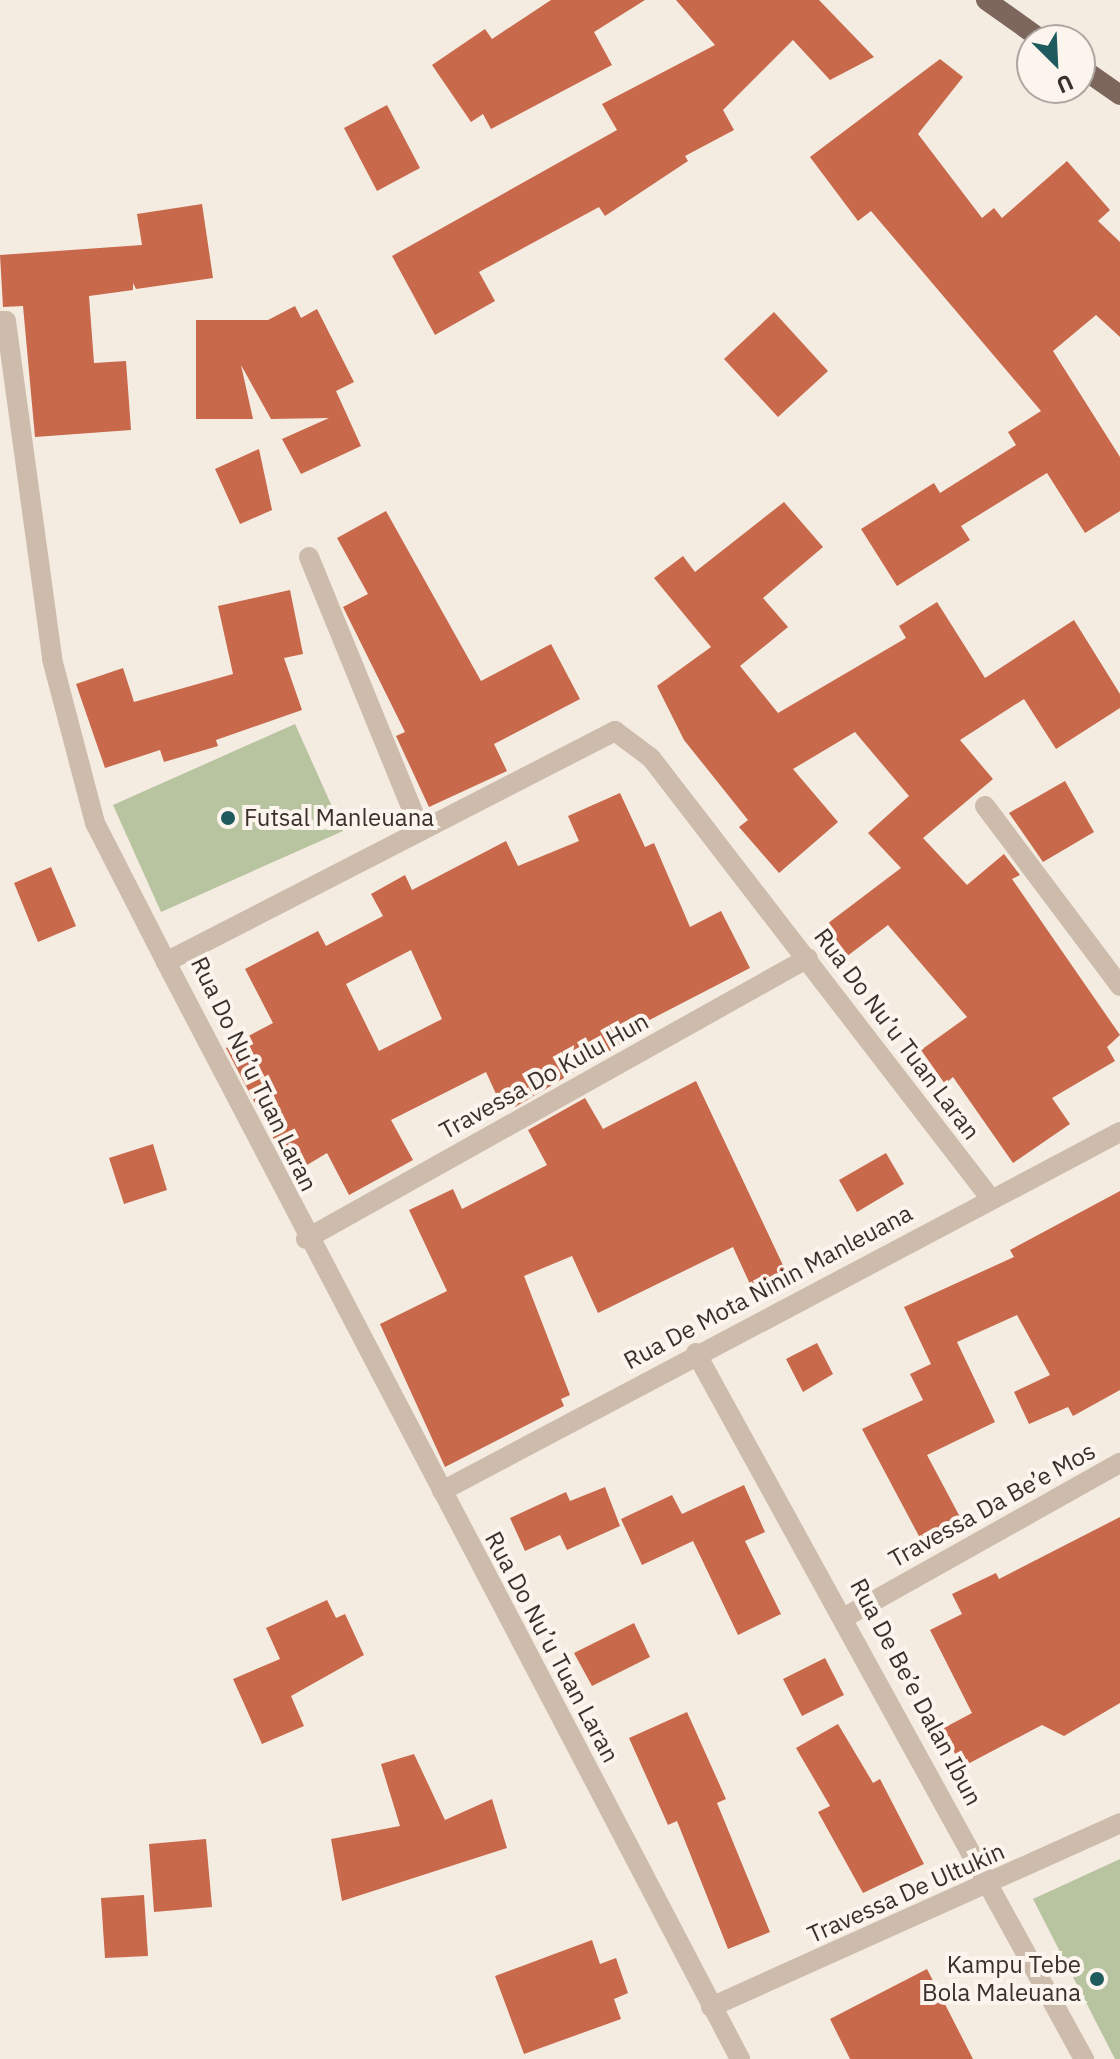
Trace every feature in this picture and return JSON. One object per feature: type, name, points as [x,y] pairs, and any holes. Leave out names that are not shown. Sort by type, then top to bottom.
[{"type":"main road","points":[[986,0],[1020,24]]},
{"type":"main road","points":[[1096,78],[1120,95]]},
{"type":"street","points":[[0,321],[6,321],[55,674],[95,823],[166,962]]},
{"type":"street","points":[[309,557],[421,831]]},
{"type":"street","name":"Rua Do Nu’u Tuan Laran","points":[[740,2059],[306,1239],[166,962],[615,731],[651,758],[991,1199]]},
{"type":"street","points":[[985,806],[1120,986]]},
{"type":"street","name":"Travessa Do Kulu Hun","points":[[306,1239],[808,958]]},
{"type":"street","name":"Rua De Mota Ninin Manleuana","points":[[442,1491],[696,1353],[1120,1132]]},
{"type":"street","name":"Rua De Be’e Dalan Ibun","points":[[696,1353],[847,1616],[1084,2059]]},
{"type":"street","name":"Travessa Da Be’e Mos","points":[[847,1616],[1120,1463]]},
{"type":"street","name":"Travessa De Ultukin","points":[[711,2007],[990,1886],[1120,1823]]},
{"type":"green space","name":"Futsal Manleuana","points":[[295,724],[343,831],[161,912],[113,805]]},
{"type":"green space","name":"Kampu Tebe Bola Maleuana","points":[[1120,1859],[1120,2059],[1115,2059],[1033,1899]]},
{"type":"building","points":[[551,0],[645,0],[594,32],[612,65],[491,129],[483,114],[471,122],[432,65],[485,29],[492,39]]},
{"type":"building","points":[[676,0],[819,0],[874,57],[830,80],[793,40],[723,110],[734,130],[685,156],[688,161],[605,216],[599,207],[479,272],[495,301],[435,335],[392,256],[617,130],[602,104],[715,45]]},
{"type":"building","points":[[940,59],[963,77],[918,134],[982,218],[994,208],[1002,218],[1067,161],[1110,210],[1098,221],[1120,242],[1120,337],[1096,315],[1053,351],[1120,457],[1120,511],[1085,533],[1047,473],[961,526],[970,540],[897,586],[861,529],[934,483],[940,493],[1016,445],[1008,432],[1041,411],[871,211],[858,221],[810,157]]},
{"type":"building","points":[[387,105],[420,168],[377,191],[344,128]]},
{"type":"building","points":[[202,204],[213,278],[136,289],[133,283],[133,290],[89,296],[94,363],[126,361],[131,430],[35,437],[23,306],[3,307],[0,255],[142,245],[137,214]]},
{"type":"building","points":[[295,306],[301,318],[317,309],[354,382],[336,391],[361,446],[301,474],[282,439],[329,418],[271,419],[241,365],[253,419],[196,419],[196,320],[268,320]]},
{"type":"building","points":[[774,312],[828,371],[778,417],[724,359]]},
{"type":"building","points":[[259,449],[272,510],[240,524],[215,469]]},
{"type":"building","points":[[784,502],[823,547],[763,598],[788,627],[740,666],[778,713],[906,638],[899,626],[937,602],[985,678],[1074,620],[1120,694],[1120,708],[1056,749],[1024,699],[960,740],[993,779],[923,838],[967,885],[1004,854],[1020,875],[1012,879],[1120,1035],[1107,1047],[1115,1061],[1052,1098],[1070,1124],[1013,1163],[953,1077],[945,1084],[921,1050],[967,1017],[888,925],[846,957],[823,927],[901,868],[868,833],[909,796],[855,732],[793,769],[838,822],[779,873],[739,827],[748,820],[684,740],[657,686],[711,647],[654,578],[683,556],[695,572]]},
{"type":"building","points":[[386,511],[481,681],[551,644],[580,699],[494,744],[507,771],[429,807],[396,736],[405,732],[343,607],[368,594],[337,538]]},
{"type":"building","points":[[290,590],[303,654],[284,658],[302,710],[216,740],[218,746],[164,762],[160,750],[105,768],[76,684],[123,668],[134,702],[233,674],[218,606]]},
{"type":"building","points":[[1065,781],[1094,832],[1043,862],[1009,813]]},
{"type":"building","points":[[620,793],[645,847],[654,843],[690,927],[721,911],[750,968],[636,1027],[640,1033],[515,1107],[502,1107],[486,1072],[391,1120],[413,1160],[349,1195],[327,1153],[292,1174],[226,1048],[273,1023],[245,969],[318,931],[326,946],[383,916],[371,894],[405,875],[412,890],[506,841],[518,866],[579,841],[568,816]],"holes":[[[411,950],[442,1019],[379,1051],[346,984]]]},
{"type":"building","points":[[51,867],[76,926],[38,942],[14,883]]},
{"type":"building","points":[[696,1081],[789,1278],[755,1295],[733,1247],[598,1313],[572,1256],[524,1276],[570,1395],[561,1399],[564,1406],[445,1467],[380,1324],[447,1291],[409,1210],[453,1189],[462,1209],[547,1165],[528,1130],[585,1098],[603,1129]]},
{"type":"building","points":[[153,1144],[167,1190],[124,1204],[109,1158]]},
{"type":"building","points":[[886,1153],[904,1184],[857,1212],[839,1180]]},
{"type":"building","points":[[1120,1191],[1120,1390],[1073,1416],[1068,1407],[1029,1424],[1014,1392],[1050,1375],[1017,1315],[957,1342],[995,1422],[927,1455],[960,1517],[920,1538],[862,1429],[923,1400],[910,1374],[931,1364],[904,1307],[1014,1257],[1010,1250]]},
{"type":"building","points":[[817,1343],[833,1374],[803,1392],[786,1359]]},
{"type":"building","points":[[744,1485],[765,1532],[745,1541],[781,1614],[738,1635],[693,1541],[642,1565],[621,1519],[672,1495],[682,1514]]},
{"type":"building","points":[[605,1487],[620,1526],[567,1550],[560,1535],[525,1551],[510,1518],[566,1492],[570,1501]]},
{"type":"building","points":[[1120,1517],[1120,1703],[1064,1736],[1042,1725],[962,1767],[942,1729],[972,1713],[930,1630],[962,1614],[952,1594],[996,1573],[999,1579]]},
{"type":"building","points":[[327,1600],[336,1618],[345,1614],[364,1655],[291,1696],[304,1726],[262,1744],[233,1679],[280,1659],[266,1628]]},
{"type":"building","points":[[634,1623],[650,1657],[592,1686],[574,1653]]},
{"type":"building","points":[[825,1658],[844,1695],[802,1716],[783,1679]]},
{"type":"building","points":[[687,1712],[726,1799],[717,1803],[770,1932],[728,1949],[677,1821],[668,1825],[629,1738]]},
{"type":"building","points":[[838,1724],[873,1783],[880,1779],[924,1864],[863,1893],[818,1812],[830,1806],[796,1748]]},
{"type":"building","points":[[414,1754],[445,1820],[492,1799],[507,1848],[342,1901],[331,1839],[400,1826],[381,1764]]},
{"type":"building","points":[[206,1839],[212,1907],[154,1912],[149,1844]]},
{"type":"building","points":[[144,1895],[148,1956],[105,1958],[101,1898]]},
{"type":"building","points":[[592,1940],[600,1964],[616,1958],[628,1993],[614,1999],[621,2019],[524,2054],[495,1976]]},
{"type":"building","points":[[927,1969],[973,2059],[850,2059],[830,2019]]},
{"type":"place","name":"Futsal Manleuana","points":[[228,818]]},
{"type":"place","name":"Kampu Tebe Bola Maleuana","points":[[1097,1979]]}]
